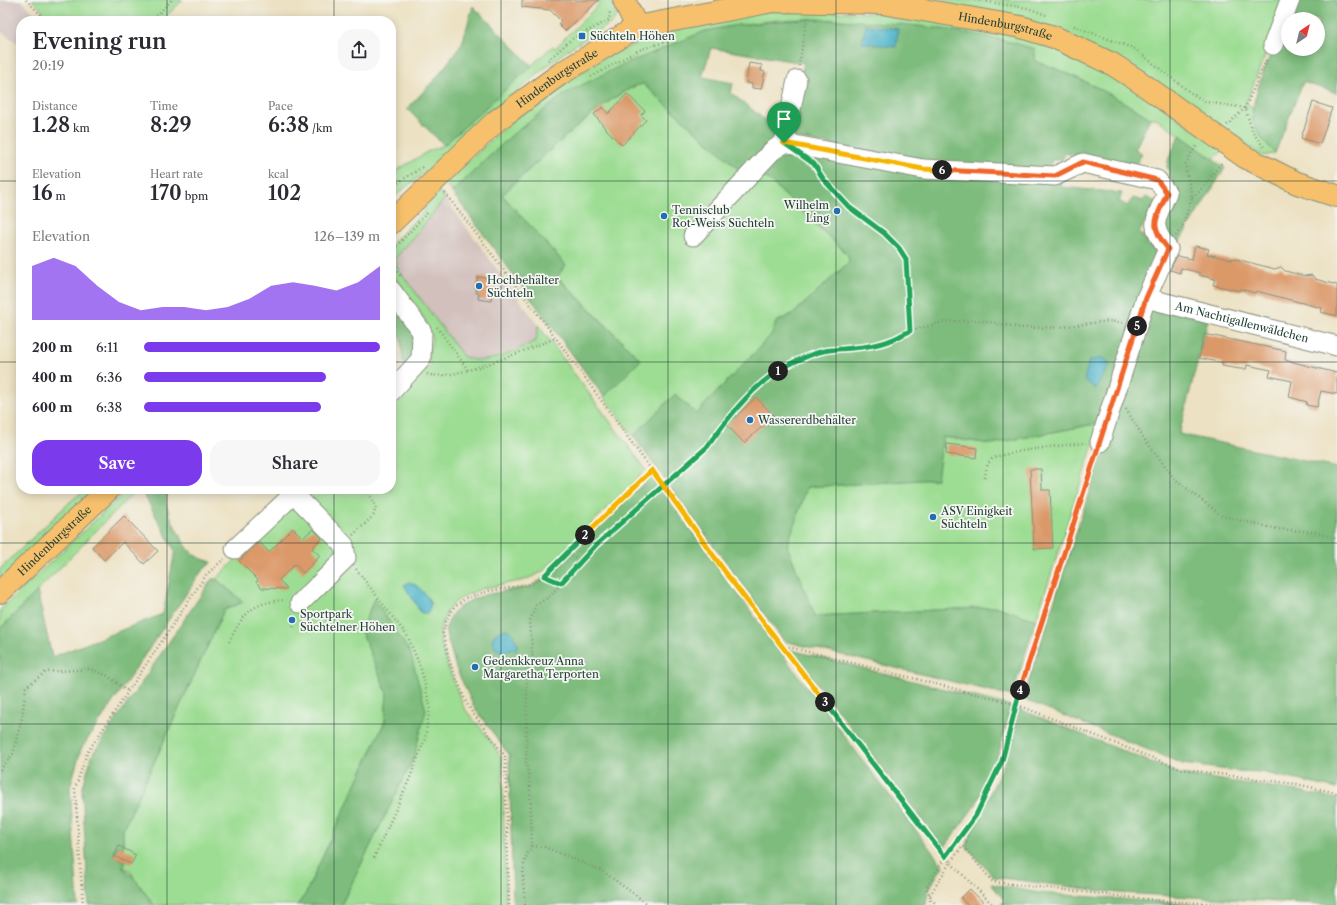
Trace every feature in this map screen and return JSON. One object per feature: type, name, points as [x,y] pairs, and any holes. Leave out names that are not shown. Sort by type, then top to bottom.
[{"type":"main road","points":[[624,0],[637,27]]},
{"type":"main road","name":"Hindenburgstraße","points":[[396,219],[437,182],[496,121],[560,74],[637,27],[773,1],[882,3],[1021,27],[1054,37],[1112,64],[1137,80],[1245,157],[1297,183],[1337,196]]},
{"type":"main road","points":[[396,202],[437,182]]},
{"type":"main road","name":"Hindenburgstraße","points":[[0,592],[104,494]]},
{"type":"street","points":[[1273,46],[1290,0]]},
{"type":"street","points":[[784,143],[797,80]]},
{"type":"street","points":[[693,236],[772,151],[784,143],[923,169],[1055,176],[1083,162],[1142,175],[1157,180],[1167,193],[1155,223],[1156,235],[1168,249],[1146,298],[1100,442]]},
{"type":"street","points":[[396,297],[422,332],[421,359],[396,387]]},
{"type":"street","name":"Am Nachtigallenwäldchen","points":[[1146,298],[1337,346]]},
{"type":"street","points":[[235,549],[295,494]]},
{"type":"street","points":[[299,494],[345,552],[301,602]]},
{"type":"path","points":[[26,0],[42,16]]},
{"type":"path","points":[[156,16],[172,0]]},
{"type":"path","points":[[797,80],[808,14]]},
{"type":"path","points":[[585,80],[639,50],[681,37]]},
{"type":"path","points":[[1233,121],[1246,108],[1273,46]]},
{"type":"path","points":[[1246,108],[1253,132],[1268,150]]},
{"type":"path","points":[[1168,249],[1183,225],[1192,197],[1185,165],[1192,152],[1198,145]]},
{"type":"path","points":[[1192,197],[1198,192],[1225,158]]},
{"type":"path","points":[[808,160],[814,164],[824,180],[849,207],[884,233],[899,248],[906,259],[910,331]]},
{"type":"path","points":[[396,184],[401,182],[437,182],[556,338],[731,580],[945,857],[951,861],[993,905]]},
{"type":"path","points":[[396,247],[421,222],[430,210]]},
{"type":"path","points":[[525,905],[523,863],[526,854],[532,846],[530,784],[526,762],[527,679],[533,662],[530,621],[536,605],[550,596],[581,561],[663,484],[707,447],[720,428],[749,394],[765,380],[785,366],[828,350],[842,350],[878,343],[890,340],[910,331],[943,322],[977,320],[1022,328],[1060,327],[1109,321],[1137,326]]},
{"type":"path","points":[[413,368],[433,376],[468,370],[556,338]]},
{"type":"path","points":[[1116,391],[1144,440],[1175,479],[1222,516],[1277,530],[1315,532],[1337,539]]},
{"type":"path","points":[[930,905],[930,895],[926,888],[945,857],[976,815],[1002,761],[1015,704],[1100,442],[1059,444],[993,458],[986,467],[985,478]]},
{"type":"path","points":[[509,905],[505,756],[466,702],[449,660],[443,633],[446,621],[454,607],[466,598],[489,591],[528,585],[544,576],[652,470]]},
{"type":"path","points":[[369,494],[376,508],[374,516],[345,552],[408,637],[421,669],[430,706],[422,746],[409,780],[373,860]]},
{"type":"path","points":[[83,905],[75,789],[87,753],[206,575],[235,549]]},
{"type":"path","points":[[568,553],[581,561]]},
{"type":"path","points":[[544,576],[561,583]]},
{"type":"path","points":[[230,642],[240,621],[250,609],[268,601],[296,599],[301,602]]},
{"type":"path","points":[[781,645],[1015,704],[1181,769],[1296,784],[1337,793]]},
{"type":"path","points":[[0,770],[13,754],[22,717],[26,687],[46,672],[90,669],[108,676],[128,691]]},
{"type":"path","points":[[532,846],[544,847],[604,872],[649,905]]},
{"type":"path","points":[[930,895],[951,861],[963,846],[993,882],[1163,901],[1240,905]]},
{"type":"path","points":[[930,899],[937,905]]},
{"type":"shaded area","points":[[0,0],[21,0],[37,16],[16,16],[16,42],[0,31]]},
{"type":"shaded area","points":[[445,198],[538,325],[536,341],[478,362],[463,357],[396,266],[396,257],[417,234]]},
{"type":"green space","points":[[32,0],[183,0],[166,16],[48,16]]},
{"type":"green space","points":[[599,0],[611,0],[616,16],[613,22],[570,48],[536,75],[448,154],[396,195],[396,171],[427,152],[444,145],[553,46],[555,48],[599,4]]},
{"type":"green space","points":[[899,0],[1287,0],[1246,103],[1252,108],[1260,133],[1275,153],[1263,156],[1117,60]]},
{"type":"green space","points":[[1293,0],[1337,0],[1337,93],[1303,82],[1275,153],[1256,129],[1253,120],[1253,110],[1261,79],[1281,29],[1281,56],[1325,56],[1325,12],[1288,12]]},
{"type":"green space","points":[[473,6],[532,66],[444,145],[407,109],[437,77],[462,44]]},
{"type":"green space","points":[[759,11],[885,13],[984,25],[1065,48],[1118,76],[1224,150],[1213,159],[1156,118],[1150,118],[1108,93],[1080,79],[1035,61],[1034,49],[1018,44],[939,29],[855,21],[792,19],[754,23],[705,31],[512,135],[452,192],[445,183],[504,128],[537,101],[606,57],[682,27]]},
{"type":"green space","points":[[802,19],[861,21],[920,26],[978,35],[1035,49],[1035,61],[1094,86],[1150,118],[1135,149],[1142,153],[1135,167],[1065,153],[1062,160],[1052,160],[1048,171],[961,168],[794,138],[790,130],[804,63],[711,48],[702,77],[733,83],[731,93],[779,131],[743,173],[643,84],[629,89],[592,115],[550,150],[502,195],[566,265],[557,277],[641,360],[604,397],[452,192],[512,135],[566,93],[618,67],[705,31],[738,25]]},
{"type":"green space","name":"Tennisclub Rot-Weiss Süchteln","points":[[643,84],[743,173],[757,175],[768,179],[848,255],[849,262],[794,313],[777,322],[772,334],[696,415],[675,394],[633,436],[604,397],[641,360],[557,276],[502,195],[550,150],[592,115],[629,89]]},
{"type":"green space","points":[[1180,135],[1225,168],[1174,250],[1162,221],[1173,192],[1173,183],[1167,167],[1169,158]]},
{"type":"green space","points":[[798,154],[1061,179],[1061,187],[1122,193],[1119,201],[1127,206],[1133,198],[1142,201],[1146,197],[1156,202],[1139,233],[1151,242],[1157,254],[1100,423],[991,444],[943,437],[937,479],[807,487],[787,546],[815,616],[997,607],[1036,620],[1012,696],[784,641],[633,436],[675,394],[696,414],[772,334],[776,322],[794,313],[849,262],[848,255],[768,179],[757,175],[779,156]]},
{"type":"green space","name":"Sportpark Süchtelner Höhen","points":[[438,190],[445,198],[417,234],[396,257],[396,240],[421,214]]},
{"type":"green space","name":"Sportpark Süchtelner Höhen","points":[[396,266],[463,356],[481,360],[490,359],[509,353],[536,341],[538,325],[646,470],[542,572],[525,580],[484,588],[468,594],[455,602],[447,611],[440,629],[441,644],[464,708],[491,741],[502,759],[506,905],[341,905],[414,757],[374,599],[361,631],[387,693],[385,721],[305,895],[297,905],[154,905],[136,883],[131,871],[123,867],[113,857],[118,846],[123,848],[123,830],[224,610],[243,602],[216,579],[302,494],[396,494],[396,400],[431,365],[428,358],[432,338],[424,318],[396,279]]},
{"type":"green space","points":[[1149,305],[1208,320],[1179,434],[1337,468],[1337,789],[1261,772],[1236,771],[1183,764],[1023,699]]},
{"type":"green space","points":[[396,311],[414,335],[413,358],[408,365],[403,363],[401,339],[396,335]]},
{"type":"green space","name":"ASV Einigkeit Süchteln","points":[[1100,423],[1036,620],[997,607],[815,616],[787,546],[807,487],[936,479],[942,437],[991,444]]},
{"type":"green space","points":[[651,476],[782,654],[943,866],[930,889],[926,900],[926,905],[513,905],[509,755],[474,707],[456,668],[445,630],[452,614],[471,600],[485,595],[532,586],[550,574]]},
{"type":"green space","points":[[80,494],[93,494],[0,581],[0,569]]},
{"type":"green space","points":[[123,494],[132,494],[0,629],[0,610]]},
{"type":"green space","points":[[144,494],[168,494],[166,500],[167,507],[172,521],[188,549],[199,558],[212,562],[201,572],[81,749],[70,787],[78,905],[0,905],[0,629],[37,591],[52,657],[163,614],[175,551]]},
{"type":"green space","points":[[212,579],[216,579],[243,602],[224,610],[123,830],[123,848],[118,846],[113,856],[126,862],[123,868],[135,879],[154,905],[89,905],[82,790],[92,755]]},
{"type":"green space","points":[[374,599],[410,652],[426,710],[414,757],[341,905],[297,905],[305,895],[385,721],[387,693],[361,631]]},
{"type":"green space","points":[[791,650],[1011,706],[997,760],[976,804],[944,848]]},
{"type":"green space","points":[[1019,709],[1180,774],[1298,791],[1337,799],[1337,905],[1119,893],[994,877],[967,847],[969,838],[1005,762]]},
{"type":"green space","points":[[991,884],[1039,893],[1200,905],[1000,905],[1005,901]]},
{"type":"water","points":[[866,25],[898,29],[896,47],[862,43]]},
{"type":"water","points":[[1103,358],[1110,363],[1096,389],[1084,380],[1089,361]]},
{"type":"water","points":[[409,582],[413,583],[419,588],[427,597],[431,604],[428,613],[421,613],[404,585]]},
{"type":"water","points":[[505,629],[511,631],[518,645],[516,649],[502,652],[495,648],[492,639],[495,634]]},
{"type":"building","points":[[522,0],[599,0],[565,31],[558,24],[561,21],[550,10],[522,7]]},
{"type":"building","points":[[749,63],[762,65],[761,71],[765,72],[761,89],[752,88],[752,84],[746,83]]},
{"type":"building","points":[[627,94],[645,111],[641,115],[646,120],[622,145],[605,128],[594,114],[603,107],[608,114]]},
{"type":"building","points":[[1313,102],[1332,108],[1320,144],[1301,138]]},
{"type":"building","points":[[1195,246],[1209,249],[1207,254],[1232,260],[1232,258],[1275,269],[1281,267],[1285,271],[1305,276],[1312,275],[1315,279],[1337,285],[1337,316],[1321,312],[1322,308],[1256,291],[1255,293],[1241,289],[1240,291],[1213,285],[1215,279],[1199,275],[1200,273],[1181,268],[1180,273],[1170,270],[1177,256],[1192,259]]},
{"type":"building","name":"Hochbehälter Süchteln","points":[[478,277],[494,279],[491,301],[478,299],[479,293],[476,293],[476,289]]},
{"type":"building","points":[[1204,334],[1286,351],[1285,360],[1337,373],[1337,394],[1321,391],[1317,407],[1306,405],[1307,402],[1289,397],[1292,381],[1269,376],[1271,370],[1247,365],[1246,369],[1222,366],[1223,363],[1199,358]]},
{"type":"building","name":"Wassererdbehälter","points":[[756,397],[774,416],[744,443],[727,425]]},
{"type":"building","points":[[947,444],[977,448],[976,458],[946,454]]},
{"type":"building","points":[[1030,469],[1041,469],[1042,490],[1050,490],[1053,548],[1034,549]]},
{"type":"building","points":[[124,516],[158,551],[144,564],[123,542],[104,560],[92,547]]},
{"type":"building","points":[[293,528],[303,538],[313,529],[322,538],[312,548],[320,556],[303,573],[295,564],[279,580],[287,589],[262,588],[256,582],[258,580],[239,561],[259,542],[269,552]]},
{"type":"building","points":[[119,846],[136,855],[131,864],[114,856]]},
{"type":"building","points":[[970,889],[986,905],[967,905],[961,898]]},
{"type":"place","name":"Süchteln Höhen","points":[[582,36]]},
{"type":"place","name":"Wilhelm Ling","points":[[837,211]]},
{"type":"place","name":"Tennisclub Rot-Weiss Süchteln","points":[[664,216]]},
{"type":"place","name":"Hochbehälter Süchteln","points":[[479,286]]},
{"type":"place","name":"Wassererdbehälter","points":[[750,420]]},
{"type":"place","name":"ASV Einigkeit Süchteln","points":[[933,517]]},
{"type":"place","name":"Sportpark Süchtelner Höhen","points":[[292,620]]},
{"type":"place","name":"Gedenkkreuz Anna Margaretha Terporten","points":[[475,667]]},
{"type":"route","points":[[784,143],[814,164],[824,180],[849,207],[884,233],[899,248],[906,259],[910,331],[890,340],[878,343],[817,353],[785,366],[765,380],[749,394],[720,428],[707,447],[663,484],[596,545],[561,583],[544,576],[652,470],[663,484],[731,580],[945,857],[976,815],[1002,761],[1015,704],[1146,298],[1168,249],[1156,235],[1155,223],[1167,193],[1157,180],[1142,175],[1083,162],[1055,176],[923,169],[784,143]]}]
